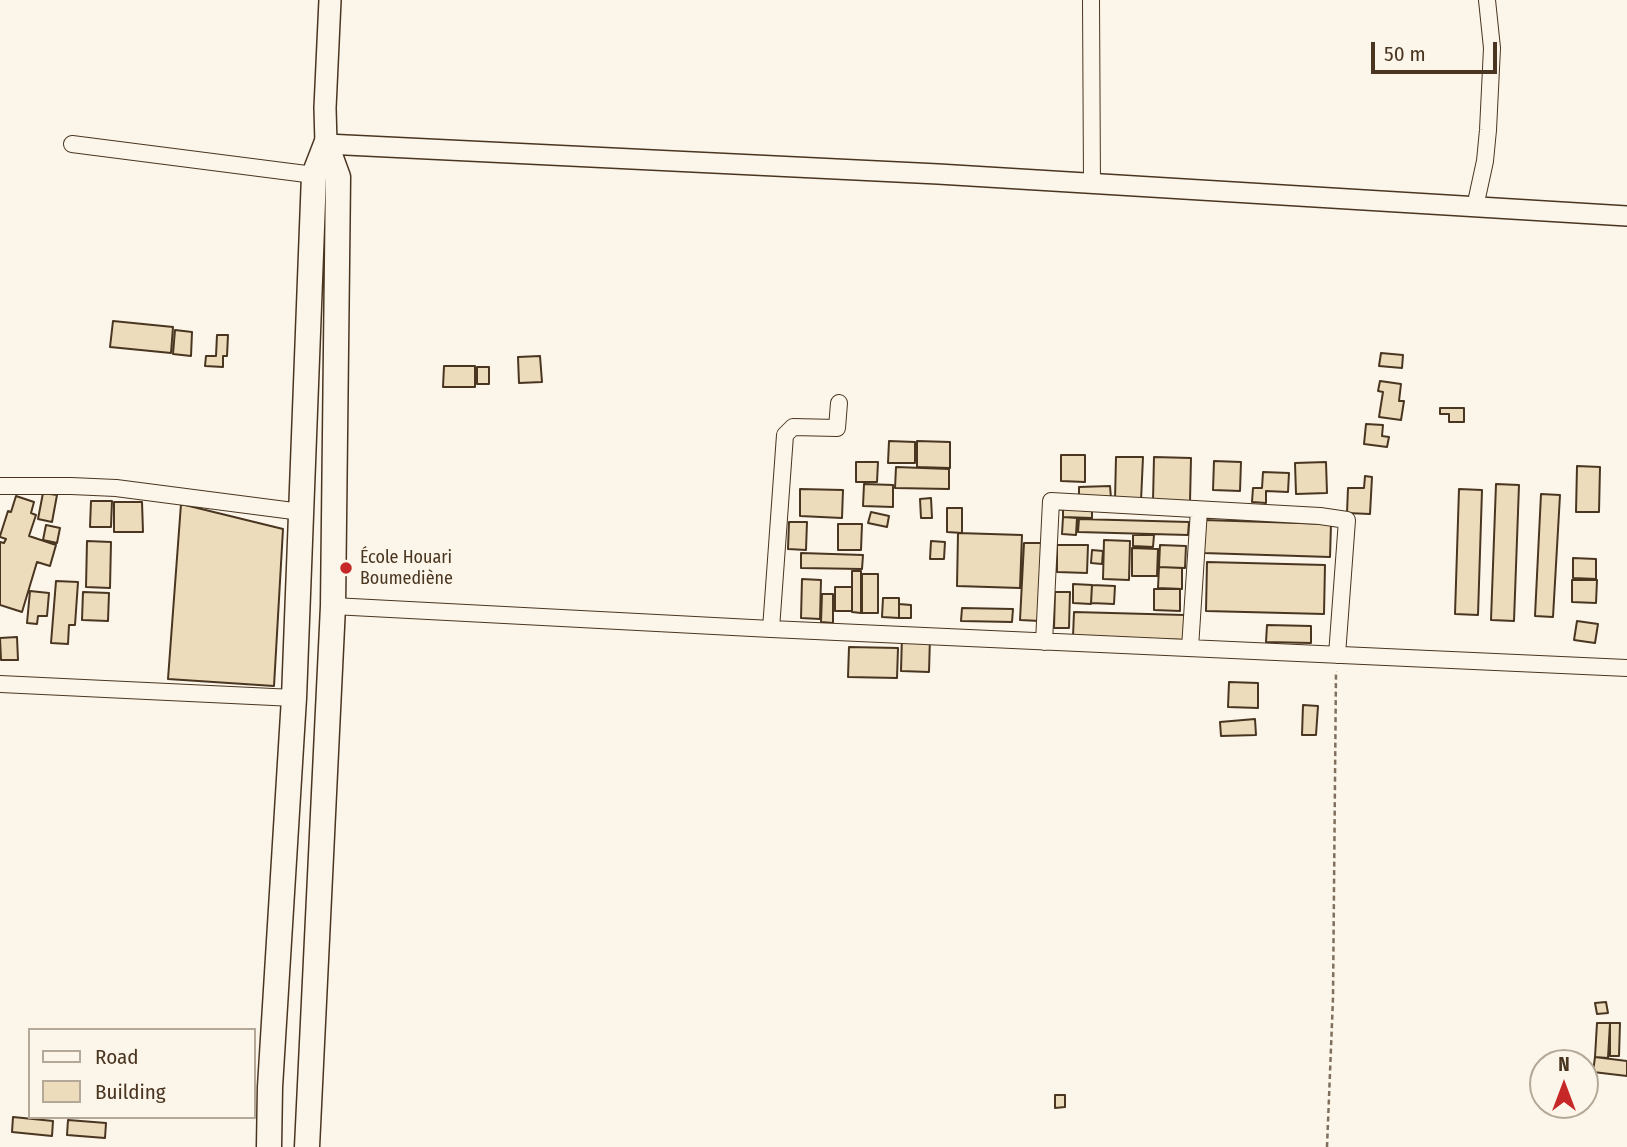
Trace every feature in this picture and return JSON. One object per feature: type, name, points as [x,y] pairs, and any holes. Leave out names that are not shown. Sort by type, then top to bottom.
[{"type":"highway","points":[[269,1147],[270,1087],[293,698],[314,175],[326,144]]},
{"type":"highway","points":[[307,1147],[333,606],[338,177],[326,144]]},
{"type":"main road","points":[[326,144],[330,0]]},
{"type":"street","points":[[1091,0],[1092,184]]},
{"type":"street","points":[[1475,206],[1485,160],[1488,130],[1492,48],[1487,0]]},
{"type":"street","points":[[72,144],[314,175]]},
{"type":"street","points":[[326,144],[1092,184],[1627,216]]},
{"type":"street","points":[[771,629],[785,435],[793,427],[836,428],[839,403]]},
{"type":"street","points":[[0,486],[116,488],[301,512]]},
{"type":"street","points":[[1044,642],[1051,501],[1320,516],[1347,520],[1336,655]]},
{"type":"street","points":[[1190,649],[1199,510]]},
{"type":"street","points":[[333,606],[1627,668]]},
{"type":"street","points":[[0,684],[293,698]]},
{"type":"path","points":[[1327,1147],[1333,998],[1336,655]]},
{"type":"building","points":[[113,321],[173,327],[171,353],[110,347]]},
{"type":"building","points":[[175,330],[192,332],[191,356],[173,354]]},
{"type":"building","points":[[217,335],[228,335],[227,356],[223,356],[223,367],[205,366],[206,356],[216,356]]},
{"type":"building","points":[[1381,353],[1403,355],[1402,368],[1379,366]]},
{"type":"building","points":[[540,356],[542,382],[519,383],[518,357]]},
{"type":"building","points":[[444,366],[475,366],[475,387],[443,387]]},
{"type":"building","points":[[477,367],[489,367],[489,384],[477,384]]},
{"type":"building","points":[[1380,381],[1401,384],[1399,401],[1404,401],[1401,420],[1379,417],[1383,392],[1378,391]]},
{"type":"building","points":[[1440,408],[1464,408],[1464,422],[1449,422],[1449,414],[1440,414]]},
{"type":"building","points":[[1366,424],[1383,425],[1382,436],[1389,437],[1387,447],[1364,444]]},
{"type":"building","points":[[889,441],[915,442],[915,463],[888,463]]},
{"type":"building","points":[[917,441],[950,442],[950,468],[917,467]]},
{"type":"building","points":[[1061,455],[1085,455],[1085,482],[1061,481]]},
{"type":"building","points":[[1116,457],[1143,457],[1141,501],[1115,500]]},
{"type":"building","points":[[1154,457],[1191,458],[1190,502],[1153,501]]},
{"type":"building","points":[[1214,461],[1241,462],[1240,491],[1213,490]]},
{"type":"building","points":[[856,462],[878,462],[877,482],[856,482]]},
{"type":"building","points":[[1326,462],[1327,493],[1296,494],[1295,463]]},
{"type":"building","points":[[1577,466],[1600,467],[1599,512],[1576,512]]},
{"type":"building","points":[[896,467],[949,469],[949,489],[895,488]]},
{"type":"building","points":[[1263,472],[1289,473],[1288,492],[1266,491],[1266,503],[1252,502],[1253,488],[1262,488]]},
{"type":"building","points":[[1365,476],[1372,477],[1370,514],[1347,513],[1348,488],[1364,488]]},
{"type":"building","points":[[864,484],[893,485],[893,507],[863,506]]},
{"type":"building","points":[[1496,484],[1519,485],[1514,621],[1491,620]]},
{"type":"building","points":[[1110,486],[1111,498],[1079,498],[1079,487]]},
{"type":"building","points":[[800,489],[843,490],[842,518],[800,516]]},
{"type":"building","points":[[1459,489],[1482,490],[1478,615],[1455,614]]},
{"type":"building","points":[[43,493],[57,495],[52,522],[38,519]]},
{"type":"building","points":[[1541,494],[1560,495],[1553,617],[1535,616]]},
{"type":"building","points":[[16,496],[34,502],[31,513],[36,515],[29,536],[56,545],[50,566],[37,562],[22,612],[0,605],[0,542],[4,543],[6,539],[0,536]]},
{"type":"building","points":[[931,498],[932,518],[921,518],[920,499]]},
{"type":"building","points":[[91,501],[112,501],[111,527],[90,527]]},
{"type":"building","points":[[114,502],[142,502],[143,532],[114,532]]},
{"type":"building","points":[[181,504],[283,529],[274,686],[168,679]]},
{"type":"building","points":[[1063,507],[1092,508],[1092,518],[1063,517]]},
{"type":"building","points":[[947,508],[962,508],[962,533],[947,532]]},
{"type":"building","points":[[871,512],[889,516],[887,527],[868,523]]},
{"type":"building","points":[[1063,517],[1077,518],[1076,535],[1062,534]]},
{"type":"building","points":[[1079,519],[1189,522],[1188,535],[1078,532]]},
{"type":"building","points":[[1204,520],[1331,524],[1330,557],[1203,553]]},
{"type":"building","points":[[789,522],[807,522],[806,550],[788,549]]},
{"type":"building","points":[[838,524],[862,524],[861,550],[838,550]]},
{"type":"building","points":[[46,525],[60,528],[57,543],[43,540]]},
{"type":"building","points":[[958,533],[1022,535],[1020,588],[957,586]]},
{"type":"building","points":[[1133,535],[1154,535],[1153,547],[1133,546]]},
{"type":"building","points":[[1104,540],[1130,541],[1129,580],[1103,579]]},
{"type":"building","points":[[87,541],[111,542],[110,588],[86,587]]},
{"type":"building","points":[[931,541],[945,542],[944,559],[930,559]]},
{"type":"building","points":[[1024,543],[1043,543],[1040,621],[1020,620]]},
{"type":"building","points":[[1057,545],[1088,545],[1087,573],[1057,572]]},
{"type":"building","points":[[1160,545],[1186,546],[1185,568],[1159,567]]},
{"type":"building","points":[[1132,548],[1158,549],[1157,576],[1132,576]]},
{"type":"building","points":[[1092,550],[1103,551],[1102,564],[1091,563]]},
{"type":"building","points":[[801,553],[863,555],[862,569],[801,568]]},
{"type":"building","points":[[1573,558],[1596,559],[1596,579],[1573,578]]},
{"type":"building","points":[[1207,562],[1325,565],[1324,614],[1206,611]]},
{"type":"building","points":[[1159,567],[1182,568],[1182,589],[1158,588]]},
{"type":"building","points":[[852,571],[861,571],[861,613],[852,612]]},
{"type":"building","points":[[862,574],[878,574],[878,613],[862,613]]},
{"type":"building","points":[[802,579],[821,580],[820,619],[801,618]]},
{"type":"building","points":[[1572,580],[1597,580],[1596,603],[1572,602]]},
{"type":"building","points":[[56,581],[78,582],[75,625],[69,625],[68,644],[51,643]]},
{"type":"building","points":[[1073,584],[1092,585],[1091,604],[1073,603]]},
{"type":"building","points":[[1092,585],[1115,586],[1114,604],[1091,603]]},
{"type":"building","points":[[835,587],[852,587],[852,611],[835,611]]},
{"type":"building","points":[[1154,589],[1180,589],[1180,611],[1154,610]]},
{"type":"building","points":[[30,591],[49,593],[47,616],[38,616],[37,624],[27,623]]},
{"type":"building","points":[[83,592],[109,593],[108,621],[82,620]]},
{"type":"building","points":[[1055,592],[1070,592],[1069,628],[1054,628]]},
{"type":"building","points":[[822,594],[833,594],[833,623],[821,622]]},
{"type":"building","points":[[883,598],[899,598],[899,618],[882,617]]},
{"type":"building","points":[[899,604],[911,605],[911,618],[899,618]]},
{"type":"building","points":[[962,608],[1013,609],[1012,622],[961,621]]},
{"type":"building","points":[[1074,612],[1185,615],[1184,640],[1073,637]]},
{"type":"building","points":[[1577,621],[1598,624],[1595,643],[1574,640]]},
{"type":"building","points":[[1267,625],[1311,626],[1311,643],[1266,642]]},
{"type":"building","points":[[902,636],[930,637],[929,672],[901,671]]},
{"type":"building","points":[[17,637],[18,660],[1,660],[0,638]]},
{"type":"building","points":[[849,647],[898,648],[897,678],[848,677]]},
{"type":"building","points":[[1229,682],[1258,683],[1258,708],[1228,707]]},
{"type":"building","points":[[1303,705],[1318,706],[1316,735],[1302,735]]},
{"type":"building","points":[[1255,719],[1256,735],[1221,736],[1220,722]]},
{"type":"building","points":[[1606,1002],[1608,1013],[1597,1014],[1595,1003]]},
{"type":"building","points":[[1597,1023],[1610,1023],[1608,1058],[1599,1057],[1599,1049],[1595,1049]]},
{"type":"building","points":[[1610,1023],[1620,1023],[1619,1056],[1610,1056]]},
{"type":"building","points":[[1599,1058],[1627,1061],[1627,1076],[1599,1073]]},
{"type":"building","points":[[1055,1095],[1065,1095],[1065,1107],[1055,1108]]},
{"type":"building","points":[[13,1117],[53,1121],[52,1136],[12,1132]]},
{"type":"building","points":[[68,1120],[106,1123],[105,1138],[67,1135]]},
{"type":"place","name":"École Houari Boumediène","points":[[346,568]]}]
